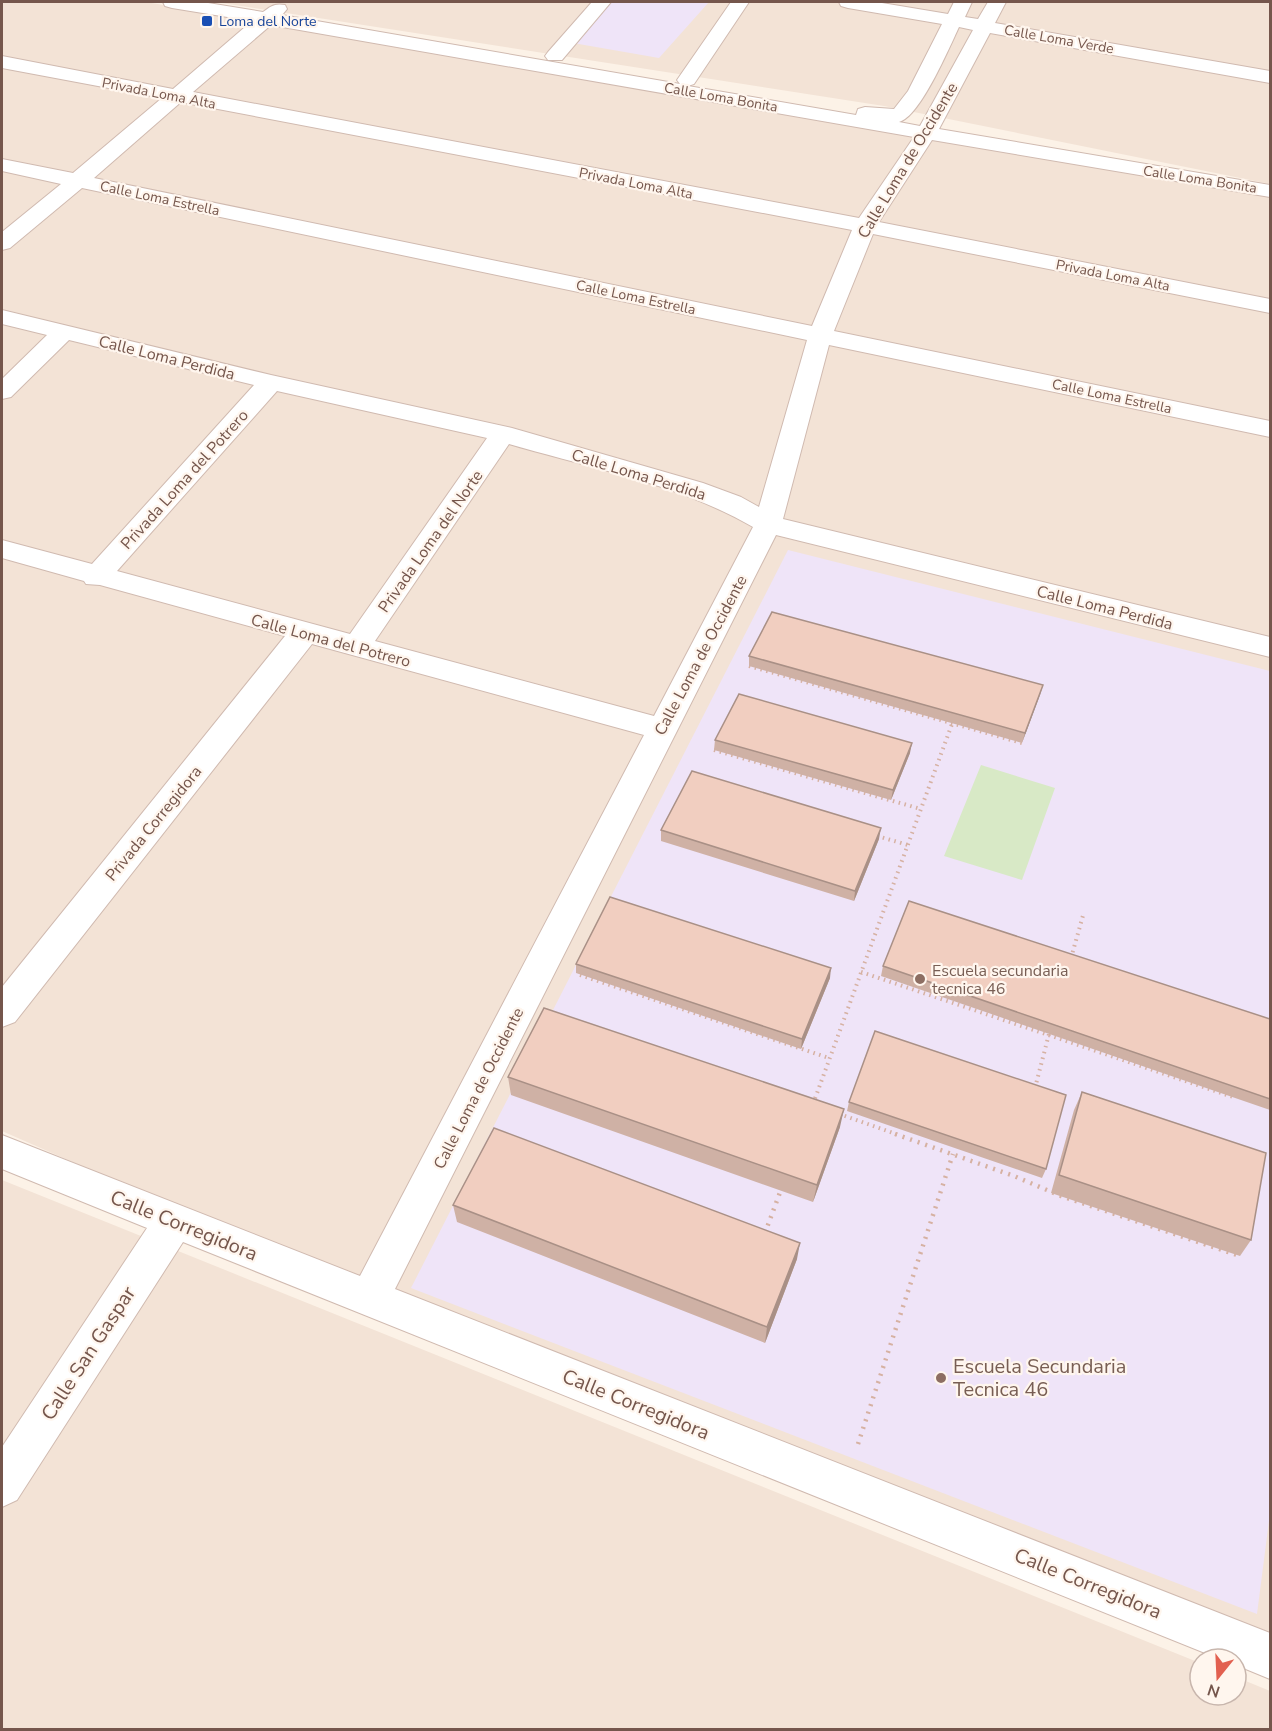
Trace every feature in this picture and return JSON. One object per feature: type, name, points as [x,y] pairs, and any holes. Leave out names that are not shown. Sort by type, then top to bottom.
[{"type":"street","name":"Calle Loma Bonita","points":[[172,2],[926,134],[1270,191]]},
{"type":"street","points":[[555,56],[602,2]]},
{"type":"street","points":[[687,80],[740,2]]},
{"type":"street","name":"Calle Loma Verde","points":[[848,2],[952,20],[991,13],[1270,77]]},
{"type":"street","points":[[2,243],[177,97],[284,3],[555,56],[877,115],[899,116],[917,92],[963,2]]},
{"type":"street","name":"Calle Loma de Occidente","points":[[370,1298],[768,524],[820,335],[865,226],[926,134],[991,13]]},
{"type":"street","name":"Privada Loma Alta","points":[[2,62],[865,226],[1270,306]]},
{"type":"street","name":"Calle Loma Estrella","points":[[2,165],[1270,429]]},
{"type":"street","name":"Calle Loma Perdida","points":[[2,317],[271,382],[503,434],[694,489],[731,502],[768,524],[1270,647]]},
{"type":"street","points":[[2,392],[64,332]]},
{"type":"street","name":"Privada Loma del Potrero","points":[[96,577],[271,382]]},
{"type":"street","name":"Privada Loma del Norte","points":[[356,647],[503,434]]},
{"type":"street","name":"Calle Loma del Potrero","points":[[2,549],[96,577],[661,729]]},
{"type":"street","name":"Privada Corregidora","points":[[2,1012],[304,633]]},
{"type":"street","name":"Calle Corregidora","points":[[2,1152],[1270,1656]]},
{"type":"street","name":"Calle San Gaspar","points":[[2,1485],[174,1221]]},
{"type":"path","points":[[748,666],[1022,743]]},
{"type":"path","points":[[823,1108],[812,1104],[952,724]]},
{"type":"path","points":[[714,750],[921,809]]},
{"type":"path","points":[[874,835],[908,845]]},
{"type":"path","points":[[1068,968],[1084,912]]},
{"type":"path","points":[[861,972],[1237,1099]]},
{"type":"path","points":[[580,975],[829,1058]]},
{"type":"path","points":[[1035,1089],[1052,1024]]},
{"type":"path","points":[[834,1112],[1014,1176],[1061,1196],[1240,1256]]},
{"type":"path","points":[[845,1487],[953,1154]]},
{"type":"path","points":[[1014,1176],[1016,1165]]},
{"type":"path","points":[[764,1235],[784,1179]]},
{"type":"shaded area","points":[[2,2],[146,2],[1270,197],[1270,1643],[329,1275],[2,1131]]},
{"type":"shaded area","points":[[216,2],[1270,2],[1270,184],[884,106]]},
{"type":"shaded area","points":[[610,2],[709,2],[659,58],[573,43]]},
{"type":"shaded area","name":"Escuela secundaria tecnica 46","points":[[788,550],[1270,671],[1270,1513],[1257,1614],[411,1288]]},
{"type":"shaded area","points":[[2,1180],[1188,1658],[1188,1707],[1248,1707],[1248,1682],[1270,1691],[1270,1729],[2,1729]]},
{"type":"green space","points":[[981,765],[1055,788],[1022,880],[944,856]]},
{"type":"building","points":[[772,612],[1043,685],[1025,733],[749,656]]},
{"type":"building","points":[[739,694],[912,743],[893,790],[715,740]]},
{"type":"building","points":[[692,771],[881,828],[855,891],[661,830]]},
{"type":"building","points":[[610,897],[831,968],[802,1039],[576,964]]},
{"type":"building","points":[[909,901],[1270,1019],[1270,1099],[883,966]]},
{"type":"building","points":[[544,1008],[844,1109],[817,1185],[508,1077]]},
{"type":"building","points":[[875,1031],[1066,1095],[1046,1169],[849,1102]]},
{"type":"building","points":[[1082,1092],[1266,1153],[1251,1240],[1059,1175]]},
{"type":"building","points":[[494,1128],[800,1243],[767,1327],[453,1205]]},
{"type":"place","name":"Loma del Norte","points":[[207,21]]},
{"type":"place","name":"Escuela secundaria tecnica 46","points":[[920,979]]},
{"type":"place","name":"Escuela Secundaria Tecnica 46","points":[[941,1378]]}]
